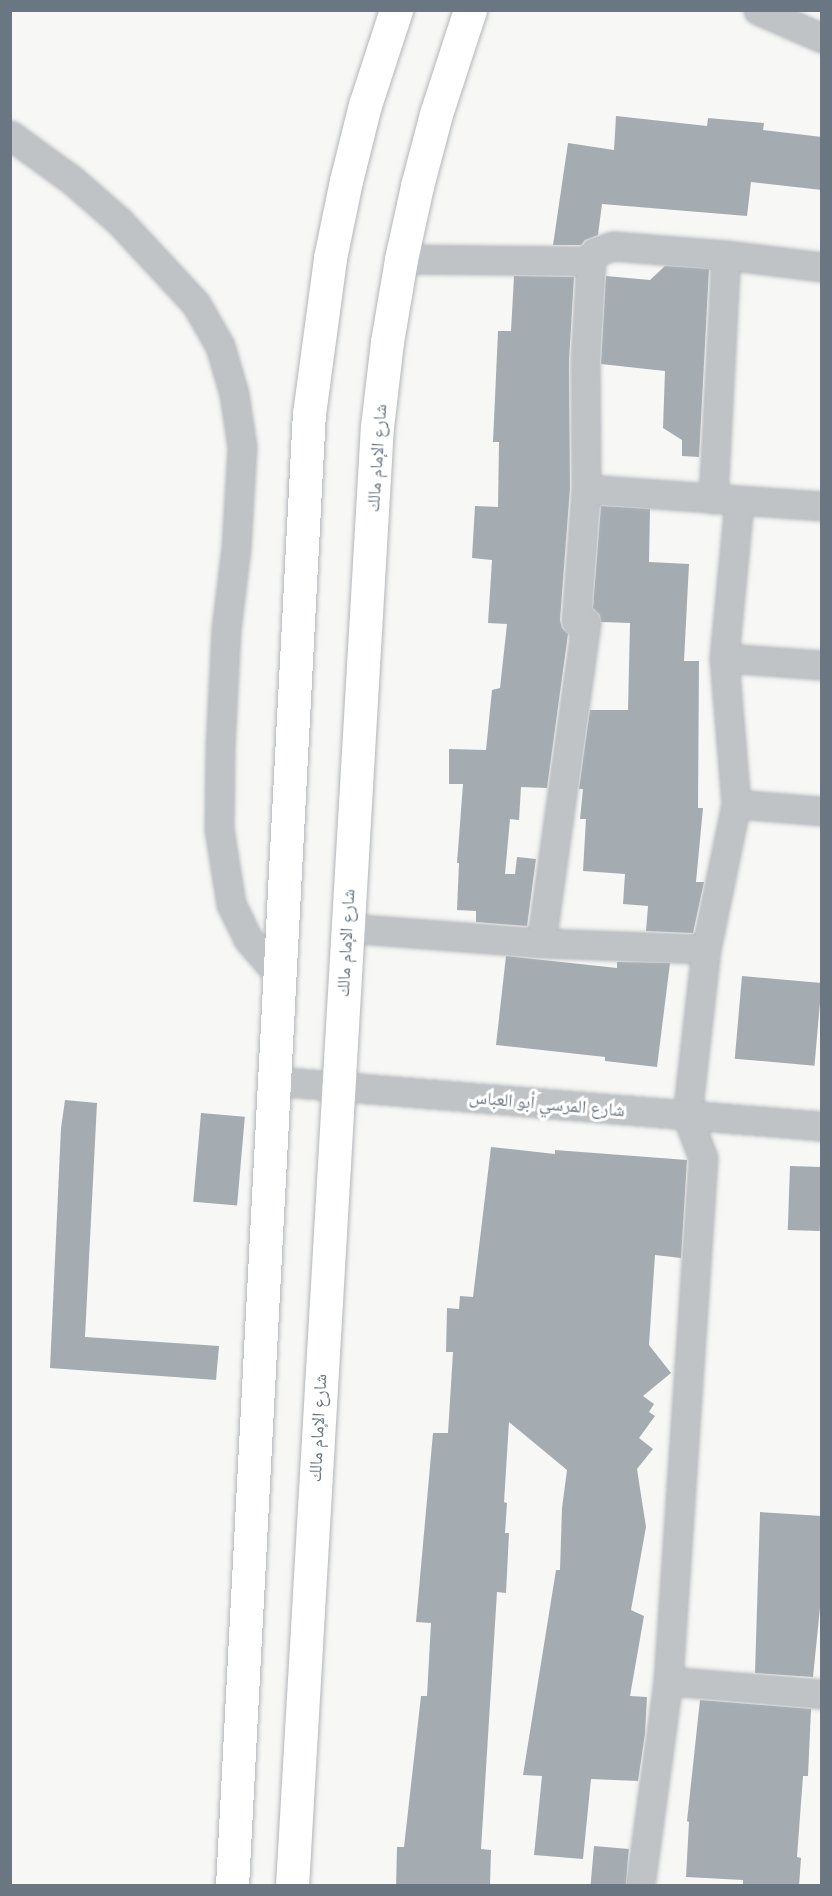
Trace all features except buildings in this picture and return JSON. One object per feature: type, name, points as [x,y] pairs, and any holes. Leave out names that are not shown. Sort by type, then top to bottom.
[{"type":"street","points":[[232,1886],[309,414],[318,335],[346,181],[365,105],[396,10]]},
{"type":"street","name":"شارع الإمام مالك","points":[[292,1886],[378,427],[401,259],[436,114],[470,10]]},
{"type":"street","points":[[766,12],[822,38]]},
{"type":"street","points":[[10,135],[72,180],[118,221],[196,304],[220,346],[234,394],[242,447],[236,548],[226,628],[220,746],[219,829],[231,904],[248,939],[279,975]]},
{"type":"street","points":[[541,944],[586,622],[576,621],[586,489],[585,362],[591,261],[595,252],[613,246],[726,255],[822,267]]},
{"type":"street","points":[[640,1886],[668,1681],[703,1158],[687,1116],[706,949],[736,804],[724,658],[726,255]]},
{"type":"street","points":[[401,259],[591,261]]},
{"type":"street","points":[[586,489],[822,506]]},
{"type":"street","points":[[724,658],[822,665]]},
{"type":"street","points":[[736,804],[822,812]]},
{"type":"street","points":[[347,928],[541,944],[706,949]]},
{"type":"street","name":"شارع المرسي أبو العباس","points":[[273,1081],[822,1126]]},
{"type":"street","points":[[668,1681],[822,1694]]}]
